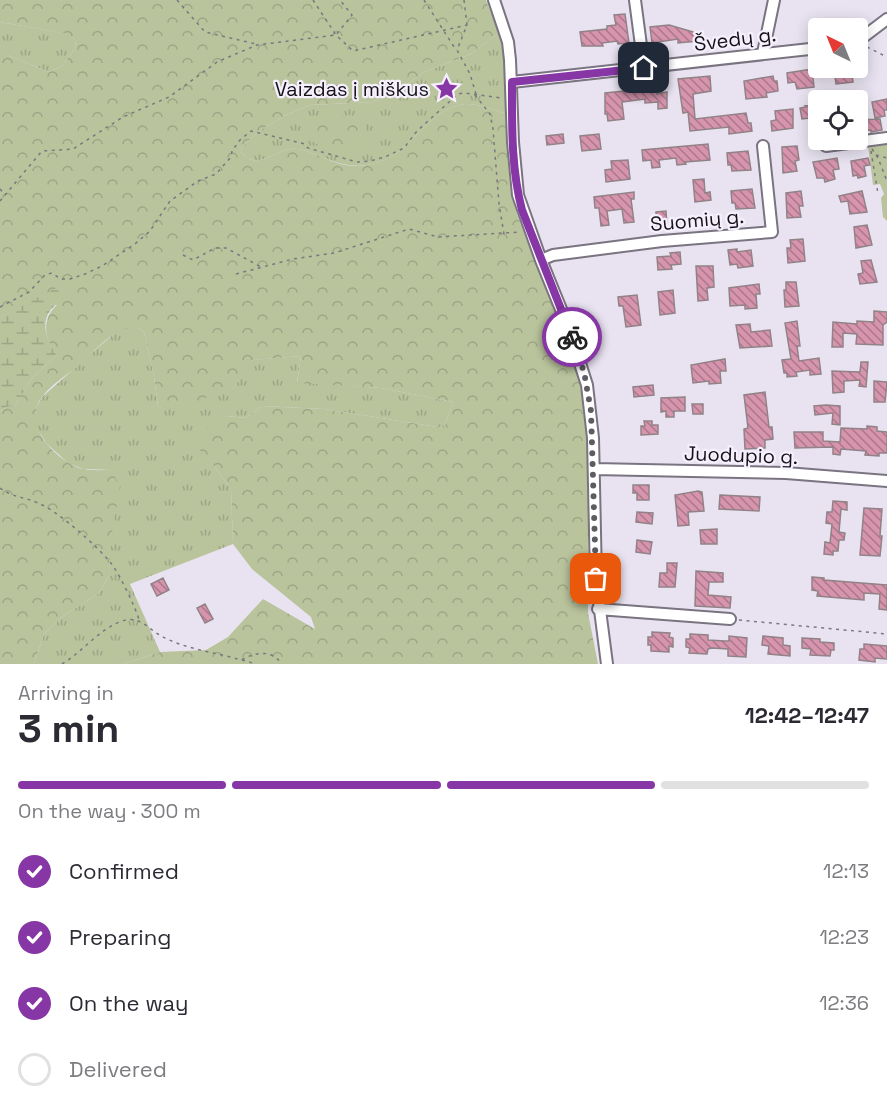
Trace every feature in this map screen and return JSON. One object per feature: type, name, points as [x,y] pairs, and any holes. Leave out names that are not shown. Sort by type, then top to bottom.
[{"type":"street","points":[[494,0],[508,42],[512,82],[515,179],[522,210],[569,329],[585,376],[591,411],[598,609],[607,664]]},
{"type":"street","points":[[635,0],[644,68]]},
{"type":"street","points":[[763,53],[774,0]]},
{"type":"street","points":[[868,38],[887,19]]},
{"type":"street","name":"Švedų g.","points":[[512,82],[808,49]]},
{"type":"street","points":[[868,140],[887,138]]},
{"type":"street","name":"Suomių g.","points":[[541,260],[553,255],[662,240],[772,232],[763,146]]},
{"type":"street","name":"Juodupio g.","points":[[594,470],[786,473],[887,481]]},
{"type":"street","points":[[598,609],[730,620]]},
{"type":"path","points":[[177,0],[205,32],[257,45]]},
{"type":"path","points":[[313,0],[336,35],[353,51],[467,25]]},
{"type":"path","points":[[0,201],[42,150],[73,149],[123,117],[169,97],[217,62],[257,45],[336,35],[352,15],[340,0]]},
{"type":"path","points":[[424,0],[457,50],[470,74],[474,91],[478,95]]},
{"type":"path","points":[[457,50],[467,25],[464,0]]},
{"type":"path","points":[[868,47],[887,57]]},
{"type":"path","points":[[0,308],[29,292],[45,274],[52,273],[61,279],[70,279],[85,274],[102,266],[135,244],[150,231],[170,201],[198,181],[216,174],[231,158],[232,151],[240,141],[251,132],[305,144],[308,148],[357,162],[370,162],[404,148],[417,131],[453,97],[464,93],[512,100]]},
{"type":"path","points":[[474,95],[490,114],[504,234]]},
{"type":"path","points":[[878,194],[871,148],[876,154],[887,181]]},
{"type":"path","points":[[876,154],[887,158]]},
{"type":"path","points":[[0,189],[5,196]]},
{"type":"path","points":[[236,274],[293,259],[334,253],[409,229],[438,237],[530,231]]},
{"type":"path","points":[[183,255],[193,260],[215,248],[226,248],[262,267]]},
{"type":"path","points":[[0,488],[13,497],[37,502],[50,509],[105,556],[115,568],[137,611],[139,620]]},
{"type":"path","points":[[62,664],[115,624],[128,620],[139,620],[172,642],[256,664]]},
{"type":"path","points":[[730,620],[887,634]]},
{"type":"path","points":[[242,660],[252,654],[265,652],[278,658],[282,664]]},
{"type":"green space","points":[[0,0],[486,0],[499,33],[471,54],[424,72],[393,94],[372,102],[310,105],[284,116],[259,131],[242,147],[241,152],[253,160],[259,160],[291,149],[298,149],[340,164],[362,166],[391,157],[430,121],[452,107],[470,104],[505,113],[511,186],[517,214],[571,352],[580,384],[588,445],[588,613],[598,664],[123,664],[160,652],[206,650],[228,637],[263,599],[315,629],[311,617],[252,569],[233,544],[231,489],[196,446],[202,430],[227,416],[245,418],[262,406],[324,409],[444,428],[453,402],[381,388],[297,383],[301,356],[253,360],[234,387],[187,405],[158,407],[144,332],[137,327],[121,330],[108,338],[51,387],[42,397],[35,418],[43,439],[60,456],[79,468],[111,470],[120,486],[111,539],[109,576],[98,594],[63,616],[44,634],[34,664],[0,664],[0,412],[6,407],[15,406],[32,378],[57,355],[49,343],[46,330],[48,317],[57,305],[19,308],[0,317],[0,55],[7,55],[49,72],[62,66],[76,47],[75,40],[67,34],[0,22]]},
{"type":"green space","points":[[0,22],[68,34],[75,40],[76,47],[62,66],[49,72],[7,55],[0,55]]},
{"type":"green space","points":[[499,33],[505,61],[505,113],[470,104],[452,107],[430,121],[391,157],[363,166],[340,163],[298,149],[291,149],[259,160],[253,160],[241,152],[242,147],[259,131],[284,116],[310,105],[372,102],[393,94],[424,72],[471,54]]},
{"type":"green space","points":[[350,115],[364,122],[367,132],[356,145],[330,149],[313,142],[307,136],[307,131],[315,122]]},
{"type":"green space","points":[[887,144],[887,221],[883,217],[881,198],[884,194],[880,184],[873,185],[868,146]]},
{"type":"green space","points":[[66,283],[71,287],[70,292],[50,311],[45,328],[48,340],[57,355],[32,378],[15,406],[6,407],[0,412],[0,317]]},
{"type":"green space","points":[[137,327],[144,332],[158,407],[234,387],[252,360],[301,356],[297,382],[381,388],[453,402],[444,428],[324,409],[262,406],[245,418],[227,416],[215,467],[231,489],[233,544],[130,584],[160,652],[123,664],[34,664],[44,634],[63,616],[98,594],[109,576],[111,470],[83,469],[68,463],[47,444],[36,427],[34,412],[42,397],[118,330]]},
{"type":"building","points":[[625,14],[629,43],[618,44],[617,41],[602,43],[603,46],[582,46],[580,32],[607,29],[607,26],[616,25],[614,15]]},
{"type":"building","points":[[669,25],[697,33],[698,41],[678,43],[678,39],[652,43],[650,27]]},
{"type":"building","points":[[808,70],[808,78],[813,78],[814,87],[797,89],[795,82],[788,83],[787,73]]},
{"type":"building","points":[[710,76],[711,91],[693,94],[695,119],[746,113],[752,131],[729,134],[729,127],[690,131],[688,112],[683,113],[678,79]]},
{"type":"building","points":[[773,76],[774,81],[777,81],[778,91],[766,93],[767,97],[746,99],[744,81]]},
{"type":"building","points":[[835,78],[852,78],[853,82],[836,84]]},
{"type":"building","points":[[634,90],[634,93],[656,90],[657,94],[667,92],[667,108],[658,109],[658,102],[645,103],[645,99],[622,102],[624,119],[608,121],[607,114],[605,114],[605,93]]},
{"type":"building","points":[[887,99],[885,116],[875,118],[872,102]]},
{"type":"building","points":[[808,106],[808,118],[802,119],[800,108]]},
{"type":"building","points":[[793,109],[793,128],[772,131],[771,121],[776,120],[775,111]]},
{"type":"building","points":[[880,119],[882,130],[871,132],[868,130],[868,120]]},
{"type":"building","points":[[563,134],[564,143],[547,145],[546,136]]},
{"type":"building","points":[[599,134],[601,149],[582,151],[580,136]]},
{"type":"building","points":[[708,144],[710,160],[677,165],[676,158],[659,160],[660,167],[652,168],[651,160],[643,161],[642,150]]},
{"type":"building","points":[[797,146],[799,160],[795,161],[797,171],[783,173],[782,147]]},
{"type":"building","points":[[748,151],[751,170],[732,171],[731,165],[728,165],[727,153]]},
{"type":"building","points":[[837,158],[839,169],[833,170],[835,179],[825,182],[824,178],[817,178],[813,162]]},
{"type":"building","points":[[868,158],[870,165],[864,166],[866,176],[858,178],[857,175],[853,176],[851,161]]},
{"type":"building","points":[[628,160],[630,179],[606,182],[605,170],[612,169],[611,161]]},
{"type":"building","points":[[704,179],[705,193],[710,192],[711,200],[695,202],[693,180]]},
{"type":"building","points":[[752,189],[755,208],[736,209],[735,203],[732,203],[731,191]]},
{"type":"building","points":[[801,191],[803,206],[799,206],[801,217],[787,218],[786,193]]},
{"type":"building","points":[[862,191],[867,212],[850,214],[848,201],[841,202],[839,196]]},
{"type":"building","points":[[634,192],[634,199],[631,199],[634,222],[624,223],[622,209],[607,211],[609,225],[601,226],[599,208],[595,208],[594,197]]},
{"type":"building","points":[[666,211],[667,227],[656,228],[656,212]]},
{"type":"building","points":[[867,225],[872,245],[856,248],[854,227]]},
{"type":"building","points":[[803,239],[805,261],[788,263],[787,248],[791,248],[790,240]]},
{"type":"building","points":[[737,249],[737,252],[751,250],[753,266],[738,268],[737,264],[730,265],[728,250]]},
{"type":"building","points":[[680,252],[681,264],[671,265],[672,269],[658,270],[657,257],[671,256],[670,253]]},
{"type":"building","points":[[871,260],[877,282],[860,284],[858,274],[863,273],[861,261]]},
{"type":"building","points":[[696,266],[713,266],[714,287],[707,288],[708,300],[698,301]]},
{"type":"building","points":[[786,282],[796,282],[799,306],[785,307]]},
{"type":"building","points":[[759,284],[760,294],[756,294],[757,308],[745,309],[745,305],[730,306],[729,288]]},
{"type":"building","points":[[673,290],[675,313],[660,315],[658,292]]},
{"type":"building","points":[[637,295],[641,325],[626,327],[623,306],[619,306],[618,297]]},
{"type":"building","points":[[874,311],[887,312],[887,322],[883,325],[883,345],[856,344],[857,334],[843,333],[843,347],[832,347],[833,322],[857,324],[857,321],[874,322]]},
{"type":"building","points":[[797,321],[799,361],[819,358],[821,374],[810,375],[810,370],[796,372],[797,376],[787,377],[787,373],[784,373],[782,360],[791,359],[785,323]]},
{"type":"building","points":[[750,324],[751,332],[770,330],[772,346],[740,348],[736,325]]},
{"type":"building","points":[[725,359],[726,371],[720,371],[721,383],[709,384],[709,381],[693,383],[691,365]]},
{"type":"building","points":[[861,362],[868,362],[866,387],[859,386],[860,380],[844,381],[844,392],[833,393],[832,371],[860,372]]},
{"type":"building","points":[[874,381],[887,382],[885,402],[874,402]]},
{"type":"building","points":[[653,385],[654,395],[634,397],[633,387]]},
{"type":"building","points":[[765,392],[769,427],[772,427],[773,439],[765,440],[765,448],[745,449],[744,429],[748,428],[744,395]]},
{"type":"building","points":[[685,397],[685,411],[674,411],[674,417],[666,417],[666,411],[661,412],[661,398]]},
{"type":"building","points":[[692,404],[703,404],[703,414],[693,414]]},
{"type":"building","points":[[814,406],[840,406],[840,425],[832,424],[833,413],[815,415]]},
{"type":"building","points":[[644,421],[652,421],[652,425],[658,425],[658,434],[641,435],[641,426],[645,426]]},
{"type":"building","points":[[867,426],[877,427],[877,431],[887,432],[887,453],[879,453],[879,456],[865,455],[866,451],[841,449],[840,455],[833,454],[833,447],[795,448],[794,432],[823,432],[823,441],[840,442],[841,428],[867,429]]},
{"type":"building","points":[[633,485],[649,485],[649,500],[637,500],[637,493],[633,493]]},
{"type":"building","points":[[702,492],[704,511],[688,512],[689,525],[678,526],[675,495]]},
{"type":"building","points":[[720,495],[760,497],[759,511],[719,509]]},
{"type":"building","points":[[833,501],[847,502],[847,510],[841,509],[839,532],[845,533],[844,540],[839,540],[838,551],[833,551],[833,555],[824,554],[825,542],[830,543],[832,524],[826,523],[827,512],[832,512]]},
{"type":"building","points":[[864,508],[882,509],[880,556],[860,555]]},
{"type":"building","points":[[637,512],[653,513],[652,524],[636,522]]},
{"type":"building","points":[[717,529],[717,544],[701,544],[700,530]]},
{"type":"building","points":[[637,540],[652,542],[650,554],[636,552]]},
{"type":"building","points":[[667,563],[677,563],[675,587],[659,587],[660,573],[667,573]]},
{"type":"building","points":[[696,571],[723,573],[723,582],[709,582],[708,595],[731,597],[730,608],[695,606]]},
{"type":"building","points":[[812,577],[887,585],[887,610],[879,609],[880,594],[864,593],[864,600],[817,596],[818,591],[812,590]]},
{"type":"building","points":[[163,578],[169,590],[157,596],[151,584]]},
{"type":"building","points":[[205,604],[213,619],[205,623],[197,608]]},
{"type":"building","points":[[652,632],[670,633],[669,637],[673,638],[673,647],[669,646],[669,652],[651,651],[648,637],[652,637]]},
{"type":"building","points":[[690,634],[708,635],[708,640],[729,641],[729,636],[747,638],[746,657],[728,656],[728,649],[712,648],[708,649],[707,654],[689,653],[690,648],[686,647],[686,639],[690,639]]},
{"type":"building","points":[[763,636],[783,638],[783,645],[790,646],[790,656],[768,654],[769,646],[762,645]]},
{"type":"building","points":[[802,638],[834,643],[834,650],[831,650],[830,656],[810,655],[811,649],[802,648]]},
{"type":"building","points":[[864,644],[887,646],[887,659],[875,658],[875,662],[859,660],[860,649],[864,649]]},
{"type":"way so far","points":[[572,337],[584,372],[591,411],[596,579]]},
{"type":"place","name":"Vaizdas į miškus","points":[[447,89]]},
{"type":"route","points":[[572,337],[518,195],[513,142],[512,82],[644,68]]}]
